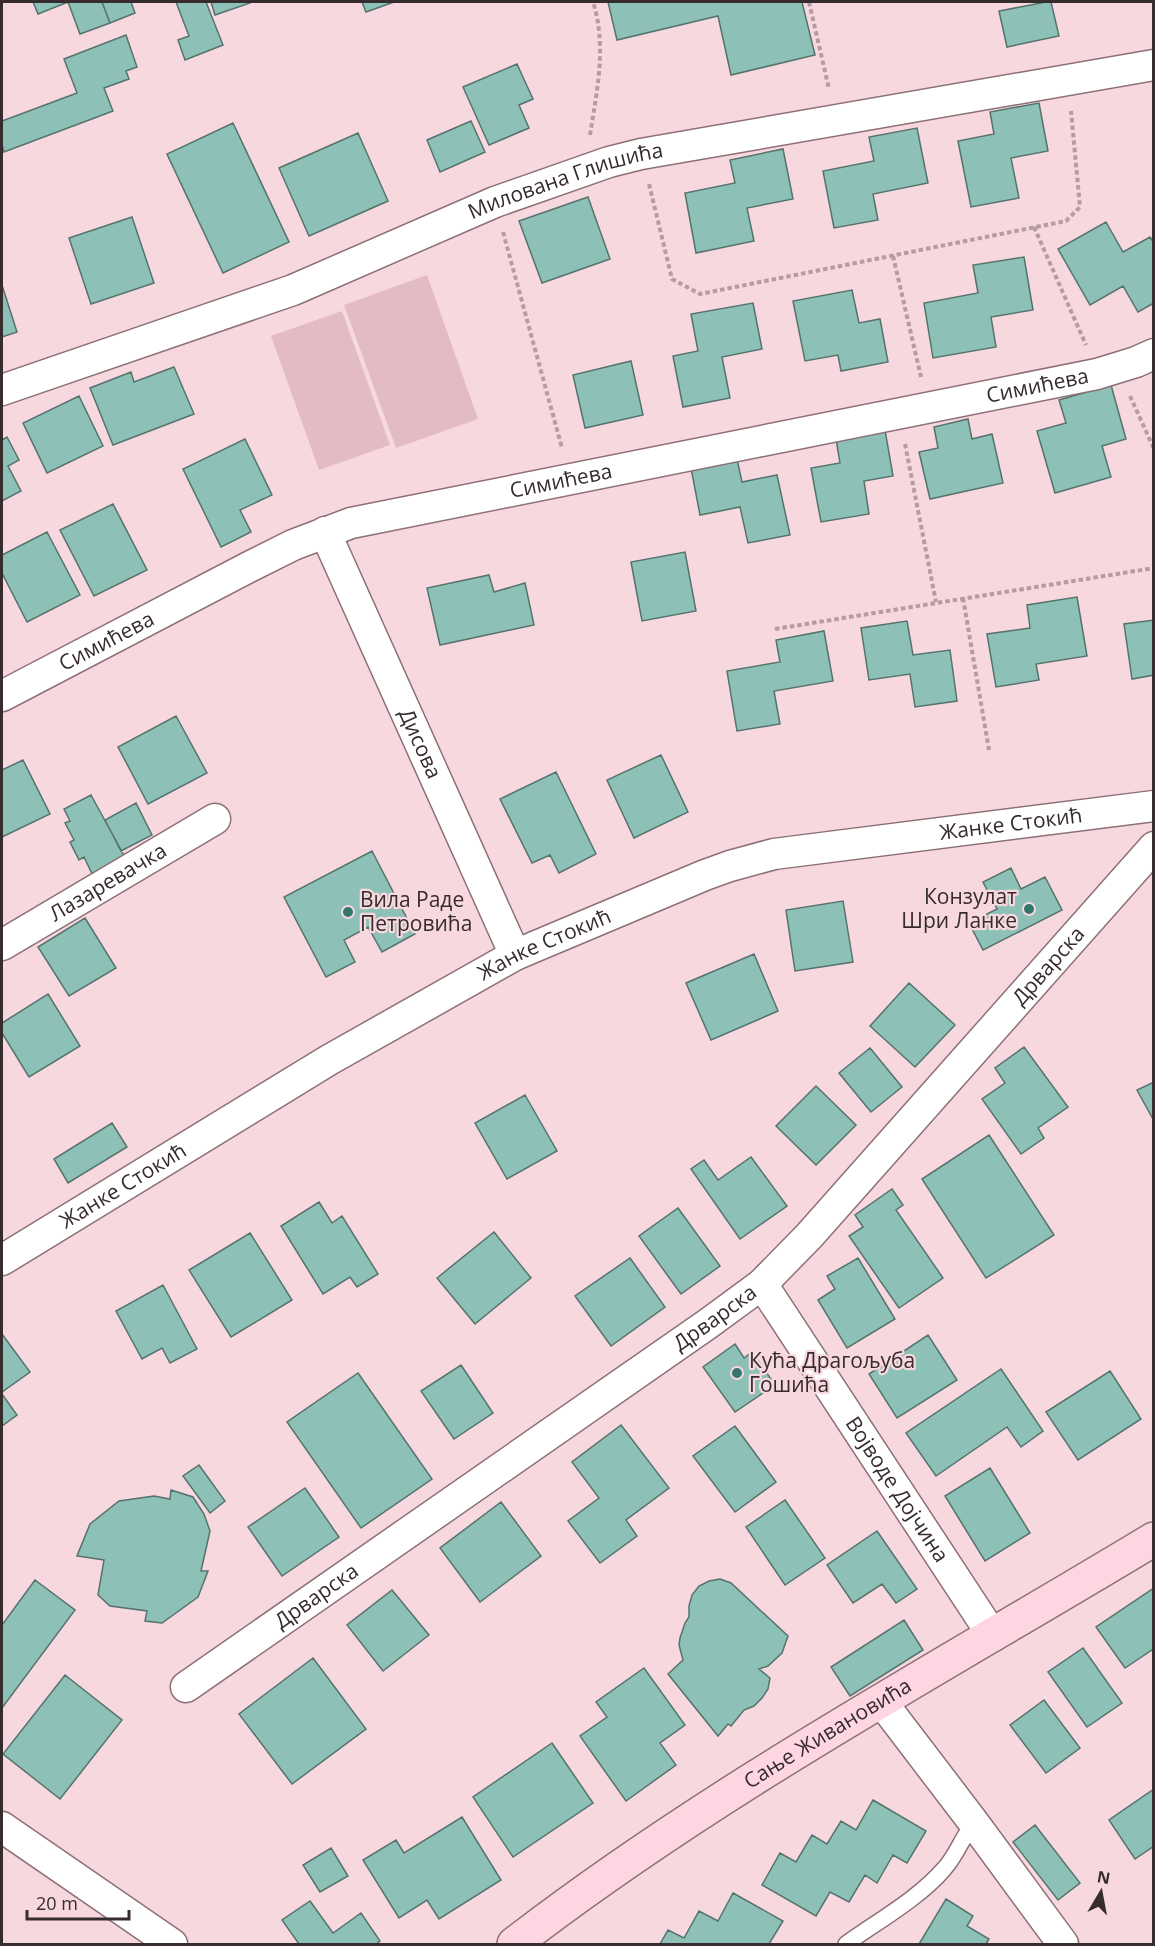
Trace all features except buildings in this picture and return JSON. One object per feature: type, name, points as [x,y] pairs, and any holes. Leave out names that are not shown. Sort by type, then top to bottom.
[{"type":"street","name":"Милована Глишића","points":[[2,390],[292,290],[495,202],[641,154],[1154,65]]},
{"type":"street","name":"Симићева","points":[[2,696],[249,567],[325,532],[381,516],[570,481],[1046,385],[1117,368],[1154,354]]},
{"type":"street","name":"Дисова","points":[[325,532],[515,955]]},
{"type":"street","name":"Жанке Стокић","points":[[2,1260],[328,1060],[515,955],[705,875],[774,854],[1154,806]]},
{"type":"street","name":"Лазаревачка","points":[[2,945],[215,819]]},
{"type":"street","name":"Дрварска","points":[[186,1687],[762,1284],[809,1236],[1154,847]]},
{"type":"street","name":"Војводе Дојчина","points":[[762,1284],[993,1636]]},
{"type":"street","name":"Сање Живановића","points":[[514,1944],[686,1820],[1154,1539]]},
{"type":"street","points":[[881,1701],[974,1822],[1063,1944]]},
{"type":"street","points":[[2,1827],[172,1944]]},
{"type":"lane","points":[[846,1944],[927,1887],[955,1856],[961,1840],[974,1822]]},
{"type":"path","points":[[585,171],[601,63],[598,17],[593,2]]},
{"type":"path","points":[[809,2],[825,71]]},
{"type":"path","points":[[641,154],[672,279],[700,294],[1066,221],[1080,207],[1068,80]]},
{"type":"path","points":[[495,202],[570,481]]},
{"type":"path","points":[[1034,227],[1078,325]]},
{"type":"path","points":[[893,256],[914,344]]},
{"type":"path","points":[[1117,368],[1154,449]]},
{"type":"path","points":[[899,414],[936,602]]},
{"type":"path","points":[[776,629],[1154,568]]},
{"type":"path","points":[[963,598],[989,750]]},
{"type":"shaded area","points":[[427,275],[478,419],[396,448],[344,305]]},
{"type":"shaded area","points":[[342,311],[390,445],[319,470],[271,336]]},
{"type":"place","name":"Конзулат Шри Ланке","points":[[1029,909]]},
{"type":"place","name":"Вила Раде Петровића","points":[[348,912]]},
{"type":"place","name":"Кућа Драгољуба Гошића","points":[[737,1373]]}]
